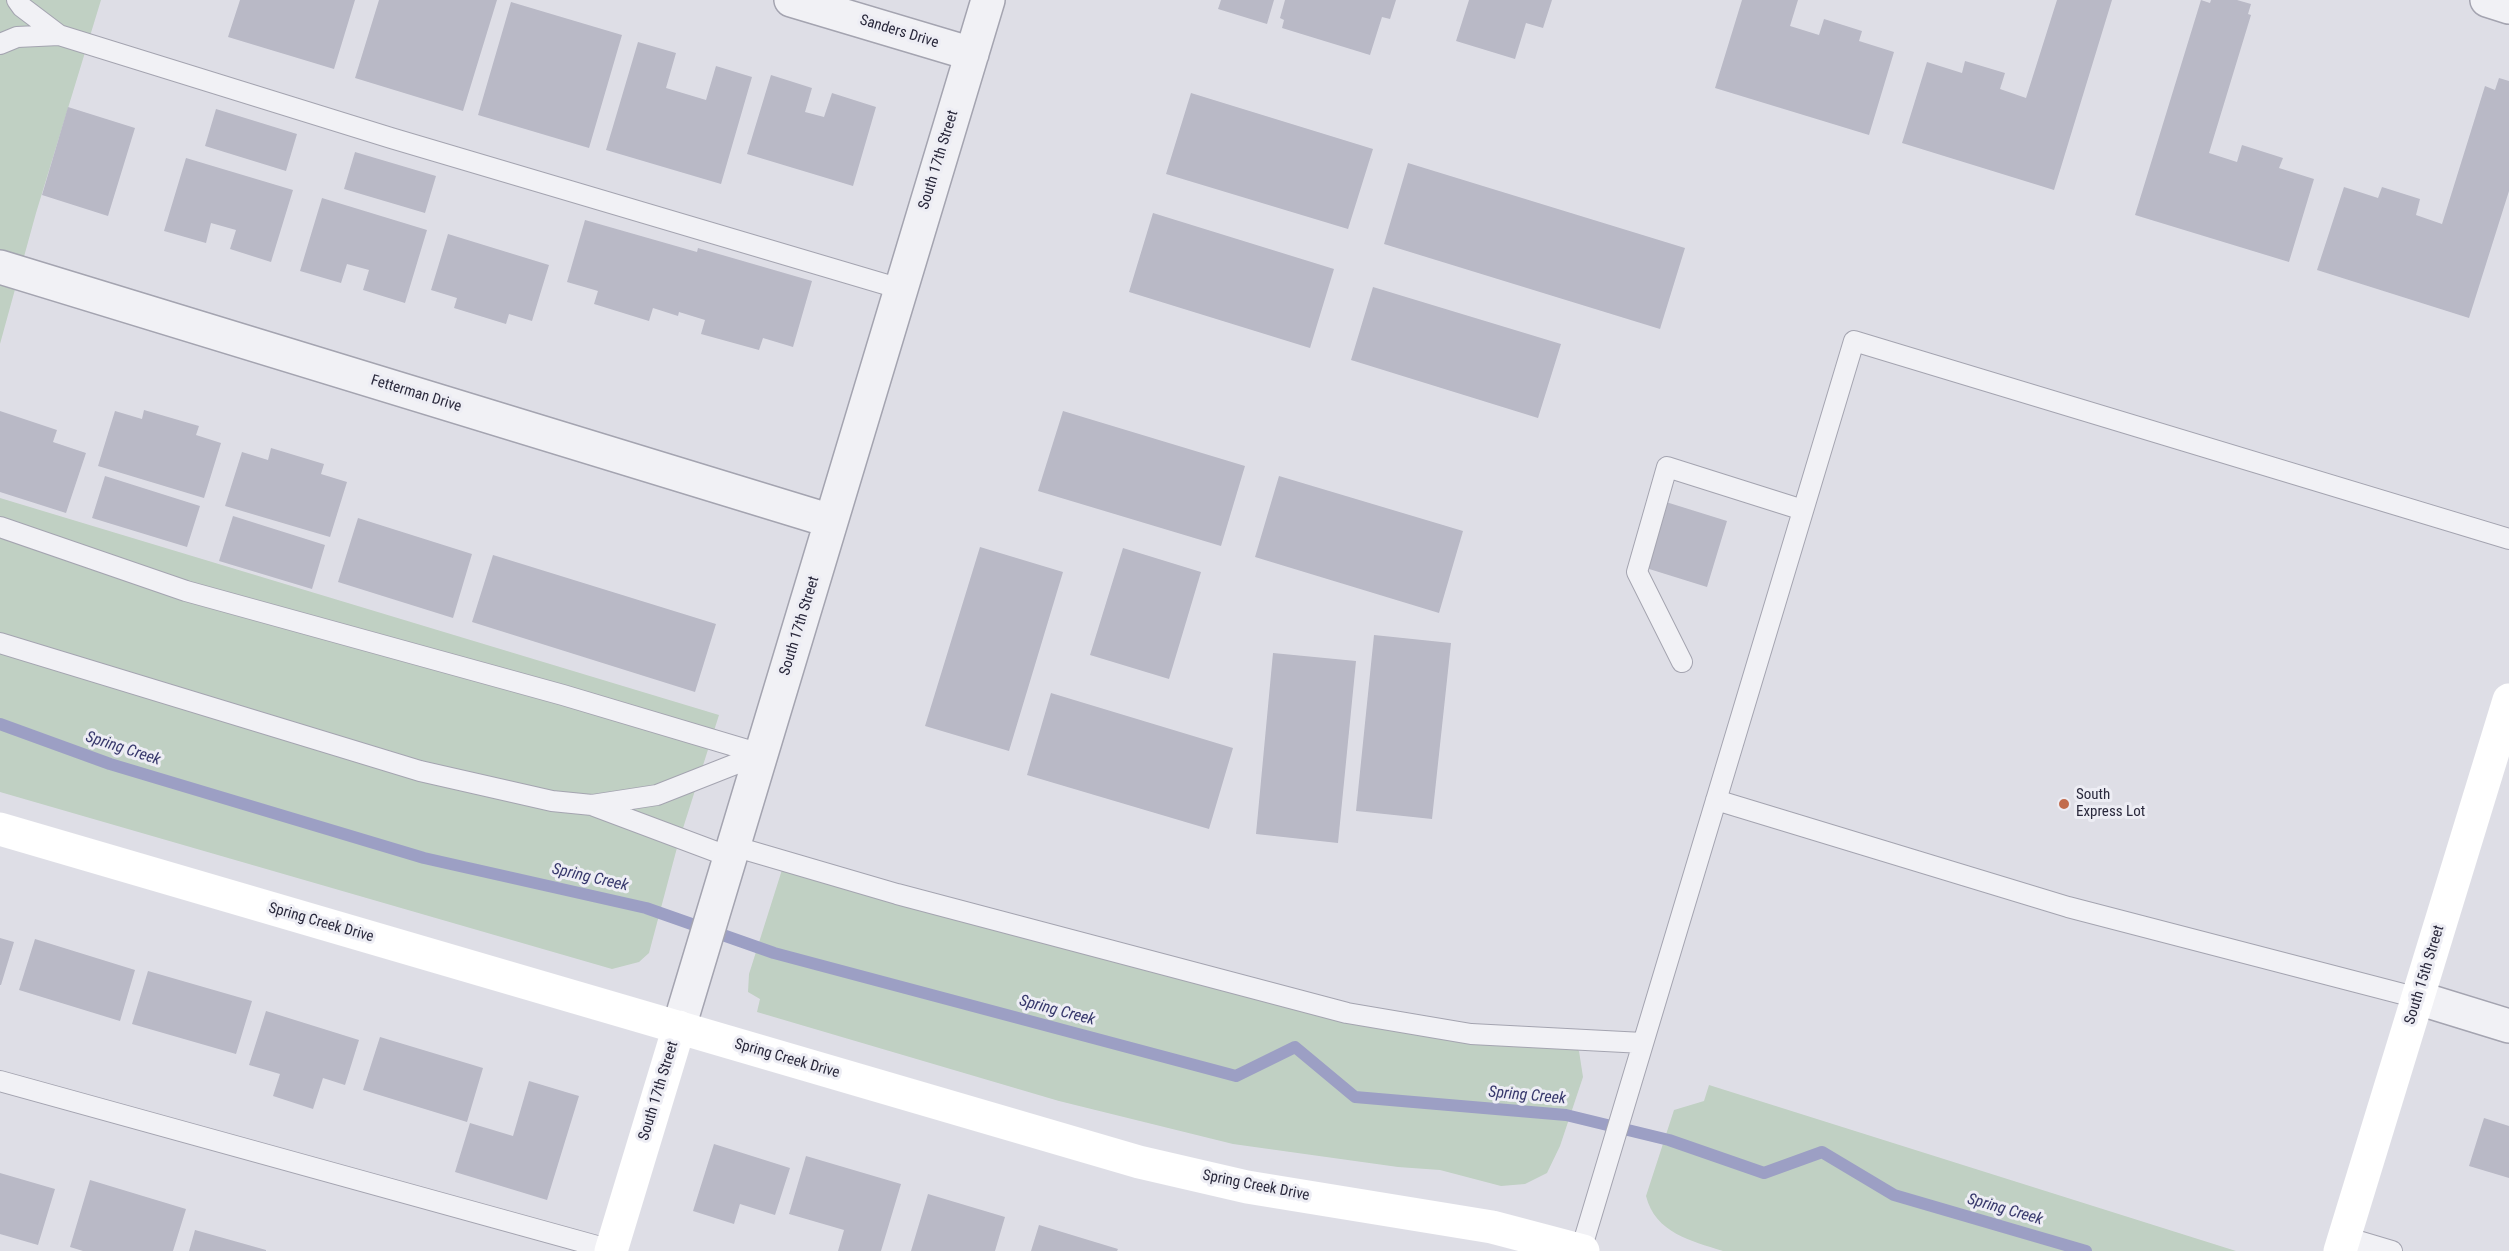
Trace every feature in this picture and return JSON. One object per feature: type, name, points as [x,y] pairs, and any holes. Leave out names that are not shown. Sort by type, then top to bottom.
[{"type":"street","name":"Sanders Drive","points":[[791,0],[972,54]]},
{"type":"street","name":"South 17th Street","points":[[613,1251],[678,1027],[988,0]]},
{"type":"street","points":[[2487,0],[2509,7]]},
{"type":"street","name":"Fetterman Drive","points":[[0,267],[831,521]]},
{"type":"street","name":"South 15th Street","points":[[2343,1244],[2418,998],[2500,761],[2509,700]]},
{"type":"street","name":"Spring Creek Drive","points":[[0,829],[1139,1162],[1247,1186],[1492,1227],[1582,1251]]},
{"type":"street","points":[[2418,998],[2509,1026]]},
{"type":"lane","points":[[17,0],[22,7],[59,35],[402,142],[901,289]]},
{"type":"lane","points":[[0,44],[17,37],[59,35]]},
{"type":"lane","points":[[1582,1251],[1854,341],[2509,538]]},
{"type":"lane","points":[[1682,662],[1637,572],[1667,466],[1803,510]]},
{"type":"lane","points":[[0,527],[186,591],[552,692],[761,754]]},
{"type":"lane","points":[[0,643],[420,771],[552,801],[592,805],[732,852],[1347,1013],[1471,1034],[1643,1043]]},
{"type":"lane","points":[[592,805],[657,795],[761,754]]},
{"type":"lane","points":[[1716,801],[2068,907],[2418,998]]},
{"type":"lane","points":[[0,1081],[613,1251]]},
{"type":"lane","points":[[2343,1244],[2392,1251]]},
{"type":"green space","points":[[0,0],[101,0],[36,213],[0,344]]},
{"type":"green space","points":[[0,498],[719,715],[678,844],[649,953],[639,962],[612,969],[0,792]]},
{"type":"green space","points":[[787,854],[1373,1016],[1566,1037],[1579,1051],[1583,1077],[1560,1146],[1547,1173],[1525,1184],[1501,1186],[1440,1170],[1398,1167],[1233,1144],[1059,1101],[757,1012],[760,999],[748,992],[749,974]]},
{"type":"green space","points":[[1709,1085],[2236,1251],[1723,1251],[1687,1239],[1666,1227],[1657,1219],[1646,1196],[1674,1110],[1704,1101]]},
{"type":"building","points":[[240,0],[355,0],[334,69],[228,37]]},
{"type":"building","points":[[379,0],[497,0],[463,111],[355,78]]},
{"type":"building","points":[[1221,0],[1274,0],[1267,24],[1218,9]]},
{"type":"building","points":[[1285,0],[1396,0],[1390,19],[1382,17],[1370,55],[1282,28],[1284,20],[1280,18]]},
{"type":"building","points":[[1469,0],[1552,0],[1543,28],[1526,23],[1515,59],[1456,41]]},
{"type":"building","points":[[1742,0],[1798,0],[1790,26],[1819,35],[1824,19],[1862,31],[1859,41],[1894,52],[1869,135],[1715,88]]},
{"type":"building","points":[[2057,0],[2112,0],[2054,190],[1902,143],[1927,62],[1962,73],[1965,61],[2005,73],[2000,89],[2026,98]]},
{"type":"building","points":[[2201,0],[2210,3],[2211,0],[2237,0],[2251,4],[2248,14],[2251,15],[2209,153],[2237,162],[2242,145],[2283,158],[2279,168],[2314,179],[2289,262],[2135,215]]},
{"type":"building","points":[[511,2],[622,35],[589,148],[478,115]]},
{"type":"building","points":[[638,42],[676,53],[666,88],[706,100],[716,66],[752,77],[721,184],[606,150]]},
{"type":"building","points":[[771,75],[812,88],[805,112],[824,117],[832,93],[876,107],[853,186],[747,154]]},
{"type":"building","points":[[2499,78],[2509,81],[2509,191],[2469,318],[2317,270],[2344,187],[2378,198],[2382,187],[2420,199],[2416,215],[2442,224],[2485,86],[2495,90]]},
{"type":"building","points":[[1191,93],[1373,149],[1348,229],[1166,174]]},
{"type":"building","points":[[68,107],[135,128],[108,216],[42,195]]},
{"type":"building","points":[[216,109],[297,134],[286,171],[205,146]]},
{"type":"building","points":[[355,152],[436,176],[425,213],[344,189]]},
{"type":"building","points":[[186,158],[293,190],[271,262],[230,249],[236,230],[211,223],[206,243],[164,231]]},
{"type":"building","points":[[1408,163],[1685,248],[1660,329],[1384,244]]},
{"type":"building","points":[[322,198],[427,230],[405,303],[363,290],[369,270],[347,264],[341,283],[300,271]]},
{"type":"building","points":[[1153,213],[1334,269],[1310,348],[1129,292]]},
{"type":"building","points":[[585,220],[697,252],[698,248],[812,281],[793,347],[763,338],[759,350],[701,334],[705,320],[679,312],[678,316],[653,308],[649,321],[594,304],[598,291],[567,282]]},
{"type":"building","points":[[448,234],[549,265],[532,321],[509,314],[506,324],[454,308],[457,298],[431,290]]},
{"type":"building","points":[[1373,287],[1561,344],[1538,418],[1351,360]]},
{"type":"building","points":[[144,410],[199,426],[196,435],[221,443],[204,498],[98,466],[115,411],[142,419]]},
{"type":"building","points":[[0,411],[57,430],[53,442],[86,453],[66,513],[0,492]]},
{"type":"building","points":[[1063,411],[1245,466],[1221,546],[1038,491]]},
{"type":"building","points":[[271,448],[324,464],[321,474],[347,482],[330,537],[225,506],[242,452],[268,460]]},
{"type":"building","points":[[105,476],[200,506],[187,547],[92,518]]},
{"type":"building","points":[[1279,476],[1463,531],[1439,613],[1255,557]]},
{"type":"building","points":[[1666,502],[1727,521],[1707,587],[1646,568]]},
{"type":"building","points":[[233,516],[325,545],[312,589],[219,561]]},
{"type":"building","points":[[358,518],[472,554],[453,618],[338,582]]},
{"type":"building","points":[[980,547],[1063,572],[1009,751],[925,726]]},
{"type":"building","points":[[1123,548],[1201,572],[1169,679],[1090,655]]},
{"type":"building","points":[[493,555],[716,624],[695,692],[472,622]]},
{"type":"building","points":[[1374,635],[1451,643],[1432,819],[1356,811]]},
{"type":"building","points":[[1273,653],[1356,661],[1338,843],[1256,834]]},
{"type":"building","points":[[1051,693],[1233,748],[1209,829],[1027,775]]},
{"type":"building","points":[[0,938],[14,942],[1,985],[0,985]]},
{"type":"building","points":[[35,939],[135,970],[120,1021],[19,990]]},
{"type":"building","points":[[148,971],[252,1001],[236,1054],[132,1024]]},
{"type":"building","points":[[266,1011],[359,1040],[345,1085],[323,1078],[313,1109],[273,1096],[280,1074],[249,1065]]},
{"type":"building","points":[[380,1037],[483,1068],[467,1122],[363,1090]]},
{"type":"building","points":[[529,1081],[579,1096],[547,1200],[455,1172],[470,1123],[513,1136]]},
{"type":"building","points":[[2484,1118],[2509,1126],[2509,1178],[2469,1166]]},
{"type":"building","points":[[714,1144],[790,1168],[775,1215],[740,1204],[734,1224],[693,1211]]},
{"type":"building","points":[[806,1156],[901,1184],[881,1251],[838,1251],[844,1230],[789,1214]]},
{"type":"building","points":[[0,1173],[55,1189],[38,1245],[0,1234]]},
{"type":"building","points":[[90,1180],[186,1209],[173,1251],[83,1251],[70,1247]]},
{"type":"building","points":[[928,1194],[1005,1217],[995,1251],[911,1251]]},
{"type":"building","points":[[1039,1225],[1118,1249],[1117,1251],[1031,1251]]},
{"type":"building","points":[[195,1230],[266,1250],[266,1251],[189,1251]]},
{"type":"waterway","name":"Spring Creek","points":[[0,724],[110,764],[424,858],[646,908],[774,953],[1236,1076],[1295,1047],[1355,1097],[1566,1115],[1669,1140],[1764,1173],[1822,1152],[1894,1195],[2086,1251]]},
{"type":"place","name":"South Express Lot","points":[[2064,804]]}]
